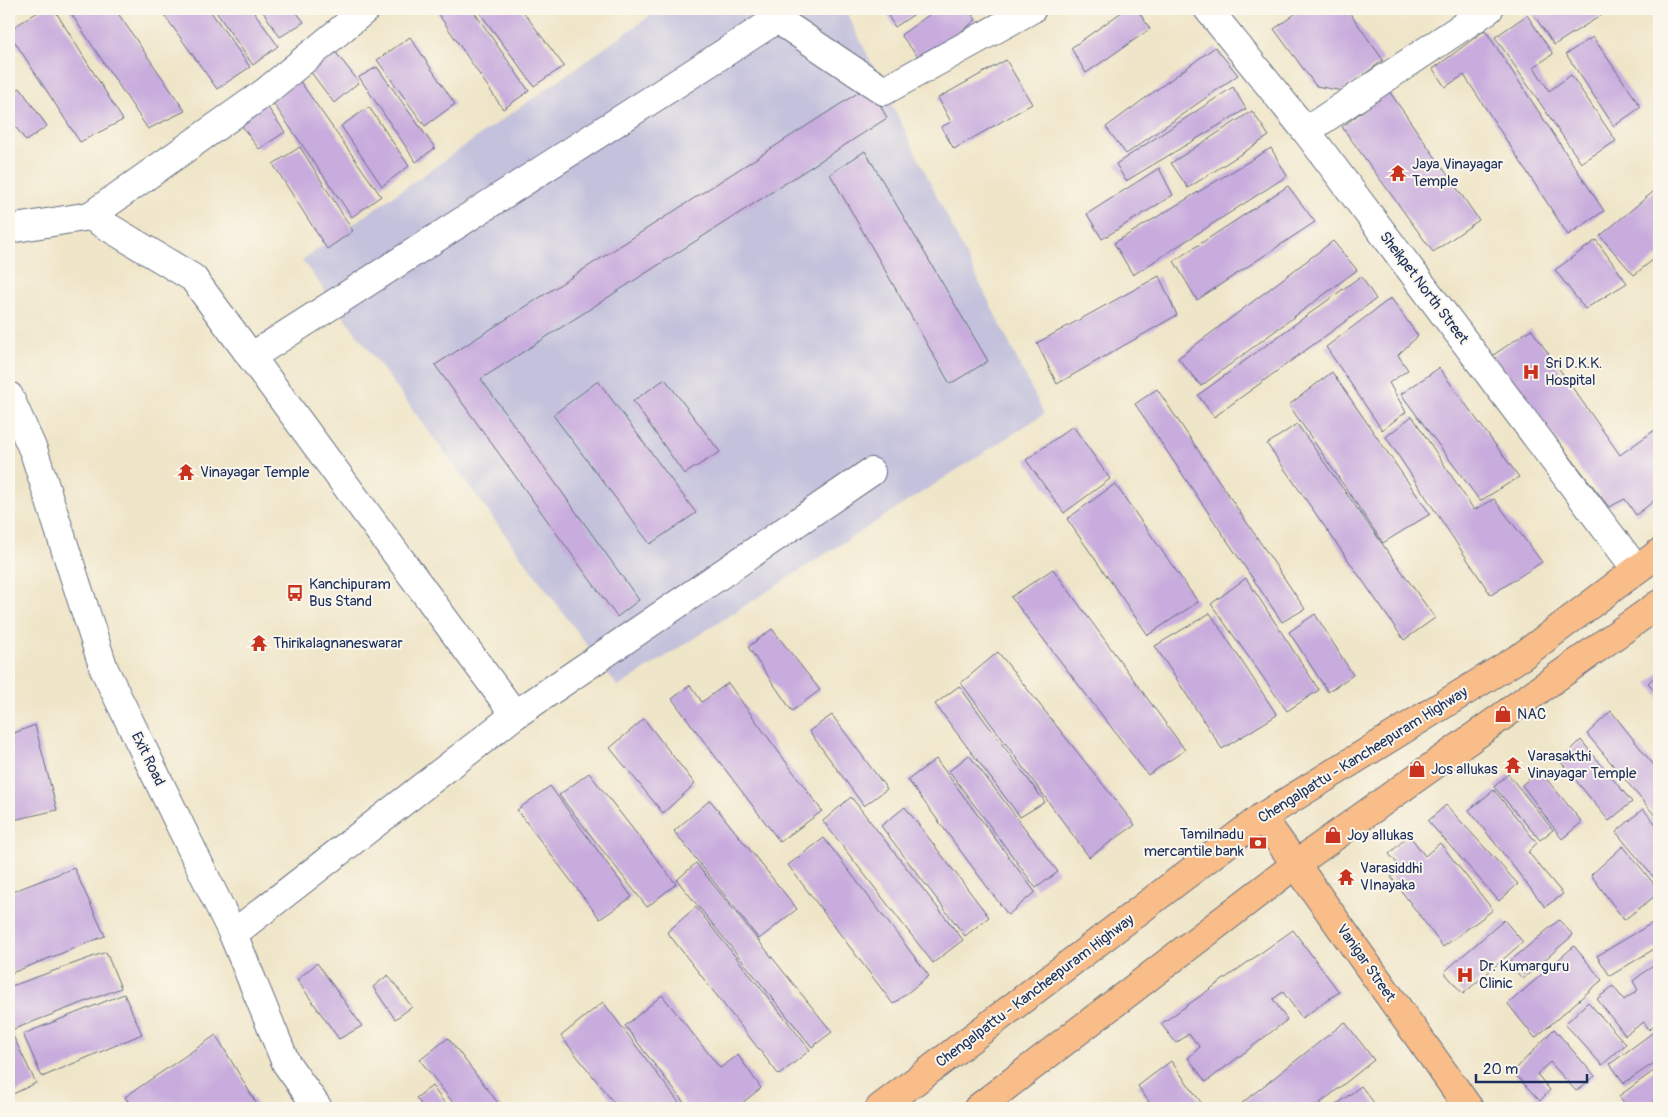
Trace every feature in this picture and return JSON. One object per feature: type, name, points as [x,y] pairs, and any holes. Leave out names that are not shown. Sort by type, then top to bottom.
[{"type":"main road","name":"Chengalpattu - Kancheepuram Highway","points":[[880,1108],[1262,817],[1522,656],[1659,553]]},
{"type":"main road","points":[[978,1108],[1296,864],[1659,604]]},
{"type":"main road","name":"Vanigar Street","points":[[1262,817],[1469,1108]]},
{"type":"street","points":[[9,229],[90,216],[264,93],[366,9]]},
{"type":"street","points":[[251,357],[777,19],[884,90],[1032,9]]},
{"type":"street","name":"Sheikpet North Street","points":[[1208,9],[1306,131],[1636,569]]},
{"type":"street","points":[[1306,131],[1489,9]]},
{"type":"street","points":[[90,216],[193,278],[515,715]]},
{"type":"street","name":"Exit Road","points":[[9,396],[34,452],[104,669],[233,934],[286,1063],[318,1108]]},
{"type":"street","points":[[233,934],[515,715],[870,472]]},
{"type":"shaded area","points":[[660,9],[845,9],[1044,414],[618,687],[302,260]]},
{"type":"building","points":[[43,9],[54,9],[123,120],[80,142],[9,33],[9,30]]},
{"type":"building","points":[[68,9],[115,9],[185,111],[148,129]]},
{"type":"building","points":[[160,9],[209,9],[250,67],[217,89]]},
{"type":"building","points":[[214,9],[252,9],[278,46],[253,65]]},
{"type":"building","points":[[261,9],[294,9],[304,22],[280,37]]},
{"type":"building","points":[[435,9],[472,9],[529,91],[503,109]]},
{"type":"building","points":[[477,9],[521,9],[564,66],[534,86]]},
{"type":"building","points":[[884,9],[922,9],[895,27]]},
{"type":"building","points":[[937,9],[968,9],[976,20],[922,62],[901,35]]},
{"type":"building","points":[[1126,9],[1137,9],[1150,29],[1086,73],[1071,48]]},
{"type":"building","points":[[1302,9],[1347,9],[1383,60],[1343,91],[1316,86],[1274,29]]},
{"type":"building","points":[[1534,9],[1607,9],[1608,11],[1554,45],[1531,11]]},
{"type":"building","points":[[1527,15],[1553,54],[1534,67],[1549,91],[1571,75],[1616,141],[1581,163],[1495,37]]},
{"type":"building","points":[[1485,30],[1604,211],[1568,235],[1464,75],[1445,87],[1433,69]]},
{"type":"building","points":[[410,37],[455,104],[425,126],[377,60]]},
{"type":"building","points":[[1593,37],[1641,107],[1614,126],[1566,54]]},
{"type":"building","points":[[330,45],[359,82],[334,103],[304,63]]},
{"type":"building","points":[[1215,47],[1238,75],[1126,154],[1106,127]]},
{"type":"building","points":[[1006,60],[1032,104],[954,149],[941,127],[951,122],[938,98]]},
{"type":"building","points":[[377,67],[435,148],[416,162],[359,77]]},
{"type":"building","points":[[299,80],[381,196],[352,217],[271,100]]},
{"type":"building","points":[[870,85],[887,118],[481,379],[639,600],[617,617],[435,365]]},
{"type":"building","points":[[1233,87],[1246,109],[1126,181],[1116,164]]},
{"type":"building","points":[[20,88],[47,126],[26,141],[9,118],[9,95]]},
{"type":"building","points":[[1389,91],[1479,220],[1433,252],[1342,127]]},
{"type":"building","points":[[264,102],[285,132],[259,149],[238,121]]},
{"type":"building","points":[[369,107],[409,166],[382,186],[341,126]]},
{"type":"building","points":[[1252,111],[1269,136],[1188,188],[1171,163]]},
{"type":"building","points":[[300,147],[353,231],[327,249],[273,164]]},
{"type":"building","points":[[1271,148],[1287,176],[1133,275],[1114,243]]},
{"type":"building","points":[[865,151],[988,361],[950,384],[830,174]]},
{"type":"building","points":[[1159,168],[1173,195],[1102,239],[1087,214]]},
{"type":"building","points":[[1288,186],[1315,222],[1197,300],[1174,261]]},
{"type":"building","points":[[1659,187],[1659,255],[1634,275],[1600,236]]},
{"type":"building","points":[[1596,240],[1627,283],[1585,309],[1555,270]]},
{"type":"building","points":[[1333,241],[1357,270],[1201,386],[1178,358]]},
{"type":"building","points":[[1159,276],[1177,315],[1057,384],[1037,343]]},
{"type":"building","points":[[1361,276],[1376,299],[1214,417],[1198,395]]},
{"type":"building","points":[[1391,298],[1418,336],[1398,355],[1408,370],[1389,383],[1406,412],[1382,430],[1326,347]]},
{"type":"building","points":[[1531,329],[1620,455],[1659,427],[1659,497],[1636,515],[1625,499],[1609,507],[1492,356]]},
{"type":"building","points":[[1439,368],[1519,477],[1480,501],[1401,394]]},
{"type":"building","points":[[1332,372],[1430,514],[1383,543],[1289,405]]},
{"type":"building","points":[[665,379],[720,452],[684,474],[633,401]]},
{"type":"building","points":[[598,381],[696,513],[650,544],[553,415]]},
{"type":"building","points":[[1157,389],[1305,609],[1282,622],[1135,404]]},
{"type":"building","points":[[1412,416],[1474,510],[1494,499],[1542,562],[1491,595],[1386,437]]},
{"type":"building","points":[[1297,424],[1435,618],[1404,640],[1267,444]]},
{"type":"building","points":[[1073,426],[1110,479],[1064,513],[1026,460]]},
{"type":"building","points":[[1115,484],[1198,602],[1148,635],[1067,519]]},
{"type":"building","points":[[1053,569],[1185,750],[1148,775],[1011,597]]},
{"type":"building","points":[[1246,578],[1319,690],[1287,711],[1211,604]]},
{"type":"building","points":[[1210,613],[1277,715],[1222,749],[1155,646]]},
{"type":"building","points":[[1315,614],[1353,675],[1328,692],[1289,632]]},
{"type":"building","points":[[772,629],[820,690],[792,711],[748,647]]},
{"type":"building","points":[[998,652],[1135,825],[1089,857],[961,683]]},
{"type":"building","points":[[1659,673],[1659,697],[1648,683]]},
{"type":"building","points":[[728,683],[822,811],[780,842],[672,699],[690,685],[702,702]]},
{"type":"building","points":[[959,686],[1045,802],[1020,817],[935,704]]},
{"type":"building","points":[[1611,711],[1659,772],[1659,816],[1657,818],[1587,734]]},
{"type":"building","points":[[832,715],[887,789],[864,806],[809,731]]},
{"type":"building","points":[[644,719],[695,784],[663,813],[610,748]]},
{"type":"building","points":[[35,725],[57,810],[9,821],[9,735]]},
{"type":"building","points":[[1581,740],[1632,802],[1609,821],[1560,761]]},
{"type":"building","points":[[969,755],[1058,872],[1036,888],[949,771]]},
{"type":"building","points":[[936,759],[1035,892],[1008,915],[908,780]]},
{"type":"building","points":[[1539,770],[1582,822],[1562,839],[1522,785]]},
{"type":"building","points":[[589,773],[676,884],[647,907],[559,795]]},
{"type":"building","points":[[1508,774],[1553,830],[1540,840],[1494,787]]},
{"type":"building","points":[[550,786],[632,897],[600,919],[517,810]]},
{"type":"building","points":[[1494,790],[1537,843],[1528,852],[1563,894],[1545,907],[1469,810]]},
{"type":"building","points":[[851,797],[963,940],[933,963],[823,821]]},
{"type":"building","points":[[710,800],[797,909],[759,939],[674,831]]},
{"type":"building","points":[[1446,805],[1518,884],[1499,901],[1428,821]]},
{"type":"building","points":[[905,807],[989,917],[965,936],[881,826]]},
{"type":"building","points":[[1643,809],[1659,828],[1659,884],[1616,832]]},
{"type":"building","points":[[1409,835],[1425,856],[1440,843],[1493,910],[1443,947],[1391,877],[1401,868],[1389,854]]},
{"type":"building","points":[[824,838],[929,976],[893,1004],[788,865]]},
{"type":"building","points":[[1623,846],[1659,890],[1659,893],[1624,920],[1591,875]]},
{"type":"building","points":[[696,863],[832,1032],[812,1047],[677,880]]},
{"type":"building","points":[[74,868],[105,936],[9,974],[9,893]]},
{"type":"building","points":[[696,907],[810,1050],[779,1075],[667,932]]},
{"type":"building","points":[[1659,919],[1659,946],[1610,976],[1597,956]]},
{"type":"building","points":[[1504,920],[1523,942],[1463,994],[1444,972]]},
{"type":"building","points":[[1559,920],[1573,935],[1523,979],[1508,963]]},
{"type":"building","points":[[1293,930],[1339,992],[1302,1018],[1283,992],[1273,999],[1287,1020],[1206,1082],[1188,1058],[1200,1047],[1189,1034],[1176,1043],[1161,1024]]},
{"type":"building","points":[[1574,946],[1602,980],[1535,1038],[1508,1004]]},
{"type":"building","points":[[106,952],[121,988],[9,1031],[9,987]]},
{"type":"building","points":[[317,963],[362,1026],[339,1039],[297,980]]},
{"type":"building","points":[[1656,963],[1659,967],[1659,1022],[1649,1030],[1644,1022],[1625,1035],[1597,999],[1613,986],[1624,1000],[1638,990],[1633,981]]},
{"type":"building","points":[[388,975],[412,1007],[395,1019],[373,987]]},
{"type":"building","points":[[124,994],[142,1034],[42,1077],[23,1034]]},
{"type":"building","points":[[662,995],[720,1068],[738,1055],[761,1088],[736,1108],[688,1108],[625,1026]]},
{"type":"building","points":[[603,1002],[683,1108],[618,1108],[561,1036]]},
{"type":"building","points":[[1588,1002],[1626,1044],[1602,1065],[1565,1024]]},
{"type":"building","points":[[1345,1022],[1374,1060],[1314,1108],[1247,1108],[1242,1103]]},
{"type":"building","points":[[1659,1028],[1659,1060],[1624,1083],[1610,1064]]},
{"type":"building","points":[[1554,1029],[1595,1076],[1576,1091],[1550,1062],[1537,1074],[1550,1090],[1540,1101],[1513,1072]]},
{"type":"building","points":[[216,1035],[259,1108],[133,1108],[125,1097]]},
{"type":"building","points":[[13,1036],[36,1083],[9,1096],[9,1038]]},
{"type":"building","points":[[448,1038],[502,1108],[457,1108],[420,1060]]},
{"type":"building","points":[[1171,1061],[1205,1108],[1153,1108],[1138,1086]]},
{"type":"building","points":[[1659,1067],[1659,1097],[1644,1108],[1628,1108],[1619,1096]]},
{"type":"building","points":[[432,1086],[448,1108],[424,1108],[416,1098]]},
{"type":"building","points":[[1361,1086],[1378,1108],[1332,1108]]},
{"type":"place","name":"Jaya Vinayagar Temple","points":[[1398,173]]},
{"type":"place","name":"Sri D.K.K. Hospital","points":[[1531,372]]},
{"type":"place","name":"Vinayagar Temple","points":[[186,472]]},
{"type":"place","name":"Kanchipuram Bus Stand","points":[[295,593]]},
{"type":"place","name":"Thirikalagnaneswarar","points":[[259,643]]},
{"type":"place","name":"NAC","points":[[1503,714]]},
{"type":"place","name":"Varasakthi Vinayagar Temple","points":[[1513,765]]},
{"type":"place","name":"Jos allukas","points":[[1417,769]]},
{"type":"place","name":"Joy allukas","points":[[1333,835]]},
{"type":"place","name":"Tamilnadu mercantile bank","points":[[1258,843]]},
{"type":"place","name":"Varasiddhi VInayaka","points":[[1346,877]]},
{"type":"place","name":"Dr. Kumarguru Clinic","points":[[1465,975]]}]
